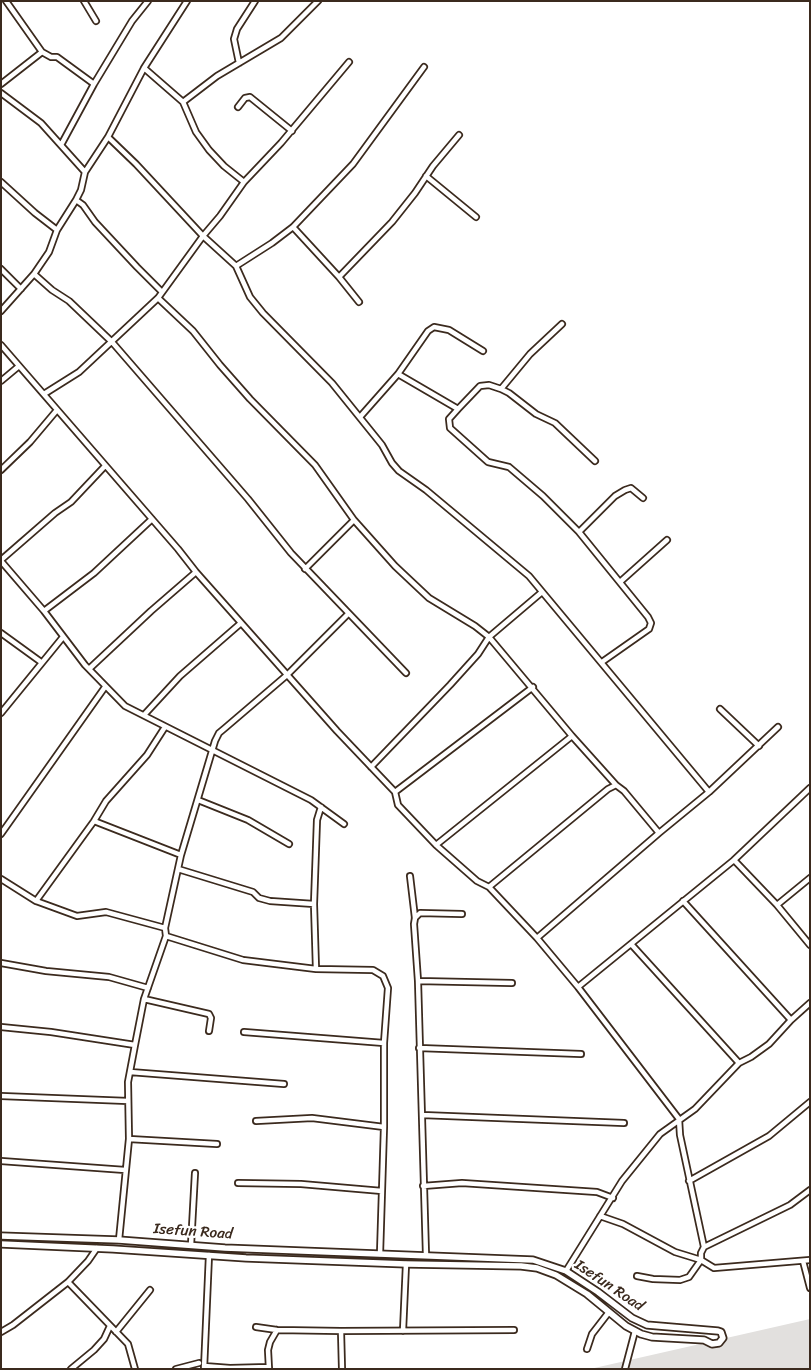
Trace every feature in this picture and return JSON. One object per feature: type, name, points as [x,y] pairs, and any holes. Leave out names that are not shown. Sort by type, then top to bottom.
[{"type":"street","points":[[6,1],[42,52],[51,58],[57,56],[94,84]]},
{"type":"street","points":[[84,1],[96,21]]},
{"type":"street","points":[[61,145],[94,84],[132,21],[148,1]]},
{"type":"street","points":[[1,311],[34,274],[49,252],[57,230],[76,200],[85,172],[108,138],[144,68],[187,1]]},
{"type":"street","points":[[239,62],[234,40],[237,29],[255,1]]},
{"type":"street","points":[[183,102],[217,76],[281,38],[318,1]]},
{"type":"street","points":[[1,84],[42,52]]},
{"type":"street","points":[[44,394],[79,372],[158,298],[244,182],[292,131],[349,62]]},
{"type":"street","points":[[236,266],[293,227],[353,164],[424,67]]},
{"type":"street","points":[[144,68],[183,102],[196,132],[209,150],[224,166],[244,182]]},
{"type":"street","points":[[1,93],[41,123],[85,172]]},
{"type":"street","points":[[238,107],[245,98],[250,97],[292,131]]},
{"type":"street","points":[[339,277],[392,222],[433,166],[460,135]]},
{"type":"street","points":[[108,138],[136,164],[203,236],[236,266],[250,297],[263,313],[332,383],[382,445],[399,471],[426,490],[529,576],[709,792]]},
{"type":"street","points":[[426,176],[476,217]]},
{"type":"street","points":[[1,182],[57,230]]},
{"type":"street","points":[[76,200],[83,205],[95,222],[130,261],[162,292]]},
{"type":"street","points":[[293,227],[339,277],[358,302]]},
{"type":"street","points":[[1,269],[21,289]]},
{"type":"street","points":[[34,274],[69,302],[112,342],[248,498],[305,569],[406,673]]},
{"type":"street","points":[[158,298],[193,331],[250,399],[315,465],[354,520],[395,566],[429,598],[475,626],[489,637],[533,687],[572,736],[616,785],[624,791],[659,833]]},
{"type":"street","points":[[501,389],[530,354],[562,324]]},
{"type":"street","points":[[360,417],[398,374],[428,331],[434,326],[449,330],[484,351]]},
{"type":"street","points":[[1,345],[196,572],[287,675],[395,792],[398,805],[436,845],[477,882],[489,887],[537,938],[578,987],[679,1119],[680,1135],[704,1247]]},
{"type":"street","points":[[1,381],[19,366]]},
{"type":"street","points":[[398,374],[458,409]]},
{"type":"street","points":[[595,461],[555,423],[536,414],[509,393],[488,385],[480,386],[449,419],[450,428],[488,462],[509,467],[543,496],[579,532],[648,616],[651,623],[650,629],[602,662]]},
{"type":"street","points":[[1,470],[30,442],[57,410]]},
{"type":"street","points":[[105,466],[71,502],[55,513],[1,561],[44,611],[89,669],[125,706],[311,800],[344,824]]},
{"type":"street","points":[[579,532],[615,496],[625,490],[631,488],[636,490],[643,498]]},
{"type":"street","points":[[44,611],[94,572],[152,519]]},
{"type":"street","points":[[305,569],[354,520]]},
{"type":"street","points":[[620,582],[667,540]]},
{"type":"street","points":[[89,669],[196,572]]},
{"type":"street","points":[[371,767],[450,685],[478,654],[489,637],[542,592]]},
{"type":"street","points":[[119,1240],[128,1140],[130,1072],[135,1045],[144,999],[166,936],[165,928],[181,855],[212,751],[219,733],[287,675],[348,614]]},
{"type":"street","points":[[144,716],[180,676],[241,623]]},
{"type":"street","points":[[1,634],[41,662]]},
{"type":"street","points":[[1,713],[63,637]]},
{"type":"street","points":[[1,834],[105,687]]},
{"type":"street","points":[[395,792],[533,687]]},
{"type":"street","points":[[720,709],[759,746]]},
{"type":"street","points":[[36,901],[94,821],[106,801],[147,755],[165,727]]},
{"type":"street","points":[[537,938],[709,792],[778,727]]},
{"type":"street","points":[[436,845],[572,736]]},
{"type":"street","points":[[489,887],[608,789],[616,785]]},
{"type":"street","points":[[578,987],[734,860],[810,788]]},
{"type":"street","points":[[198,800],[248,820],[289,844]]},
{"type":"street","points":[[316,969],[314,904],[317,820],[321,807]]},
{"type":"street","points":[[94,821],[181,855]]},
{"type":"street","points":[[734,860],[777,905],[810,945]]},
{"type":"street","points":[[178,869],[253,892],[260,898],[270,901],[314,904]]},
{"type":"street","points":[[410,876],[415,918],[418,981],[426,1255]]},
{"type":"street","points":[[777,905],[810,878]]},
{"type":"street","points":[[1,879],[36,901],[77,916],[106,912],[165,928]]},
{"type":"street","points":[[684,901],[790,1020]]},
{"type":"street","points":[[415,918],[420,913],[462,914]]},
{"type":"street","points":[[166,936],[243,960],[316,969],[373,970],[383,976],[388,988],[384,1043],[384,1127],[380,1254]]},
{"type":"street","points":[[631,944],[740,1063]]},
{"type":"street","points":[[1,963],[46,971],[109,977],[148,988]]},
{"type":"street","points":[[418,981],[512,983]]},
{"type":"street","points":[[144,999],[209,1014],[211,1018],[209,1031]]},
{"type":"street","points":[[566,1271],[622,1181],[660,1134],[695,1109],[740,1063],[769,1044],[790,1020],[810,1003]]},
{"type":"street","points":[[1,1027],[51,1032],[135,1045]]},
{"type":"street","points":[[244,1032],[384,1043]]},
{"type":"street","points":[[419,1048],[581,1054]]},
{"type":"street","points":[[130,1072],[284,1084]]},
{"type":"street","points":[[1,1096],[128,1100]]},
{"type":"street","points":[[689,1181],[769,1136],[810,1102]]},
{"type":"street","points":[[422,1115],[624,1123]]},
{"type":"street","points":[[256,1121],[312,1118],[384,1127]]},
{"type":"street","points":[[128,1140],[217,1144]]},
{"type":"street","points":[[1,1161],[125,1170]]},
{"type":"street","points":[[191,1246],[195,1173]]},
{"type":"street","points":[[238,1182],[301,1184],[382,1191]]},
{"type":"street","points":[[423,1186],[462,1183],[597,1192],[613,1198]]},
{"type":"street","points":[[637,1276],[653,1279],[680,1280],[688,1277],[701,1260],[701,1253],[704,1247],[790,1205],[810,1190]]},
{"type":"street","points":[[600,1216],[623,1224],[675,1252],[701,1260],[714,1268],[810,1260]]},
{"type":"street","name":"Isefun Road","points":[[1,1236],[119,1240],[191,1246],[380,1254],[481,1256],[533,1260],[566,1271],[632,1318],[647,1325],[718,1331],[721,1332],[724,1338],[719,1343],[712,1344],[704,1340],[652,1336],[635,1331],[587,1294],[556,1275],[537,1268],[521,1266],[406,1264],[1,1244]]},
{"type":"street","points":[[1,1332],[13,1325],[68,1282],[88,1261],[96,1248]]},
{"type":"street","points":[[209,1255],[204,1367],[269,1368],[270,1342],[277,1330]]},
{"type":"street","points":[[480,1265],[481,1256]]},
{"type":"street","points":[[803,1261],[810,1288]]},
{"type":"street","points":[[403,1331],[406,1264]]},
{"type":"street","points":[[68,1282],[128,1344],[136,1369]]},
{"type":"street","points":[[116,1332],[150,1290]]},
{"type":"street","points":[[587,1349],[592,1334],[610,1312]]},
{"type":"street","points":[[71,1369],[104,1339],[110,1326]]},
{"type":"street","points":[[256,1327],[277,1330],[341,1331],[514,1330]]},
{"type":"street","points":[[341,1331],[342,1369]]},
{"type":"street","points":[[625,1369],[635,1331]]},
{"type":"street","points":[[176,1369],[199,1363]]},
{"type":"shaded area","points":[[810,1319],[810,1369],[590,1369]]}]
